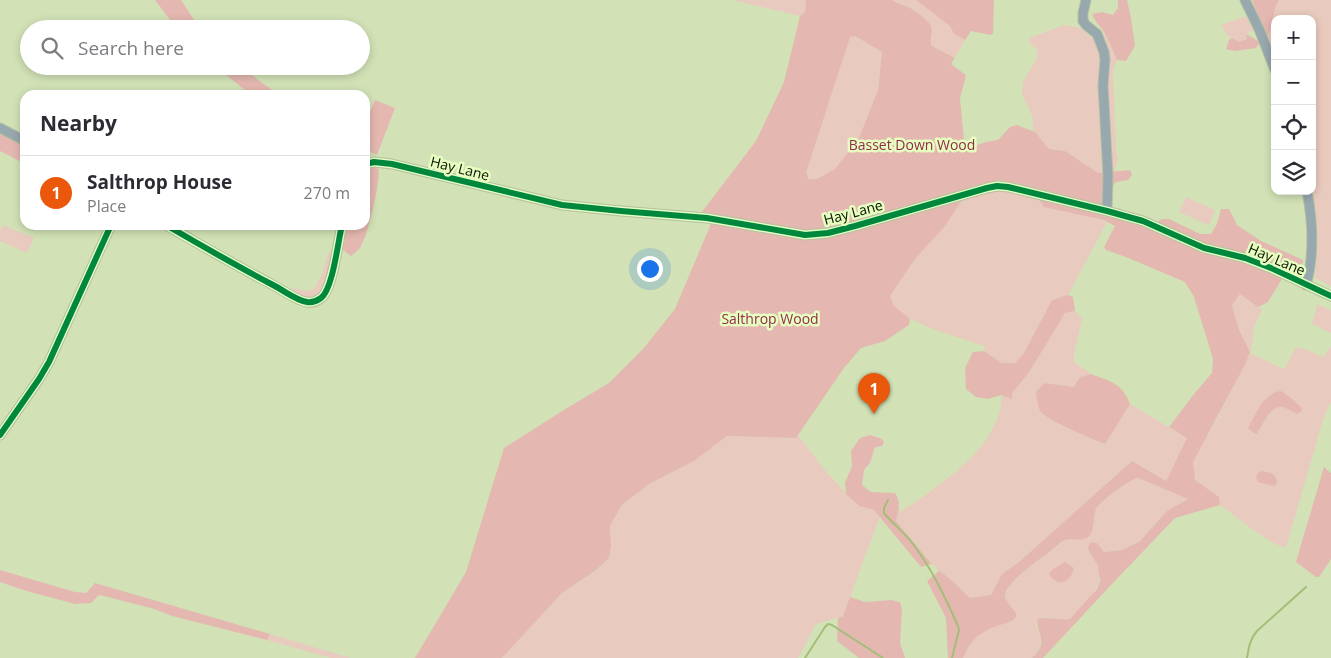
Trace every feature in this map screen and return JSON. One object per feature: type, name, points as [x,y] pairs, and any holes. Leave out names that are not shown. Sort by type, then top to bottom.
[{"type":"street","points":[[1086,0],[1083,20],[1097,34],[1104,52],[1103,85],[1108,176],[1107,207]]},
{"type":"street","points":[[1245,0],[1271,60]]},
{"type":"street","points":[[0,128],[20,138]]},
{"type":"street","name":"Hay Lane","points":[[370,163],[392,164],[562,204],[707,218],[805,235],[828,233],[987,188],[997,186],[1015,188],[1107,207],[1194,244],[1213,251],[1245,258],[1271,268],[1331,296]]},
{"type":"street","points":[[1306,285],[1310,270],[1313,238],[1308,195]]},
{"type":"street","points":[[0,435],[47,367],[109,230]]},
{"type":"street","points":[[175,230],[309,303],[316,302],[326,292],[341,230]]},
{"type":"shaded area","points":[[732,0],[806,0],[805,12],[800,16]]},
{"type":"shaded area","points":[[892,0],[916,0],[950,26],[954,34],[965,40],[955,58],[932,46],[932,36],[907,7],[900,6]]},
{"type":"shaded area","points":[[1252,0],[1331,0],[1331,286],[1315,278],[1318,243],[1312,195],[1316,195],[1316,15],[1271,15],[1271,45]]},
{"type":"shaded area","points":[[1246,16],[1253,30],[1246,34],[1247,39],[1239,42],[1228,36],[1221,25]]},
{"type":"shaded area","points":[[1064,25],[1081,28],[1093,39],[1103,56],[1105,173],[1098,173],[1065,151],[1049,149],[1033,131],[1033,118],[1022,93],[1023,82],[1037,58],[1037,50],[1029,42],[1029,38]]},
{"type":"shaded area","points":[[1103,30],[1117,60],[1113,69],[1118,160],[1114,172],[1110,172]]},
{"type":"shaded area","points":[[850,36],[855,36],[882,52],[878,90],[859,138],[835,169],[817,179],[809,179],[806,173]]},
{"type":"shaded area","points":[[998,190],[1039,199],[1107,222],[1068,295],[1052,300],[1024,353],[1015,363],[1002,363],[984,351],[985,346],[912,320],[895,307],[890,296],[915,259],[944,226],[962,200],[982,192]]},
{"type":"shaded area","points":[[1186,197],[1215,210],[1209,225],[1179,212]]},
{"type":"shaded area","points":[[3,225],[34,238],[27,253],[0,241],[0,231]]},
{"type":"shaded area","points":[[328,253],[334,253],[328,280],[319,296],[307,299],[291,292],[294,288],[306,291],[314,289],[322,275]]},
{"type":"shaded area","points":[[1240,294],[1262,309],[1253,329],[1250,353],[1239,330],[1232,305]]},
{"type":"shaded area","points":[[1317,305],[1331,310],[1331,333],[1312,324]]},
{"type":"shaded area","points":[[1075,311],[1082,319],[1074,362],[1091,374],[1080,377],[1074,387],[1044,383],[1042,413],[1076,432],[1104,444],[1130,404],[1187,438],[1166,481],[1132,461],[1019,562],[1002,574],[992,595],[970,598],[939,571],[896,521],[899,512],[945,480],[981,447],[999,414],[1001,395],[1011,399],[1012,393],[1028,374],[1065,312]]},
{"type":"shaded area","points":[[1331,346],[1331,402],[1323,420],[1285,547],[1262,536],[1220,505],[1219,497],[1195,480],[1192,462],[1250,353],[1284,369],[1296,347],[1324,357]],"holes":[[[1281,391],[1297,414],[1278,407],[1271,413],[1257,434]]]},
{"type":"shaded area","points":[[798,435],[846,494],[859,506],[874,510],[880,518],[843,616],[816,624],[798,658],[502,658],[562,593],[596,571],[609,558],[611,546],[610,526],[622,505],[649,484],[694,461],[727,436],[796,438]]},
{"type":"shaded area","points":[[1138,478],[1188,499],[1167,511],[1139,542],[1122,550],[1104,552],[1088,549],[1098,566],[1099,581],[1096,588],[1070,619],[1044,617],[1036,624],[1041,642],[1039,649],[1032,658],[963,658],[978,634],[1012,621],[1005,594],[1010,585],[1024,571],[1065,540],[1094,527],[1097,506],[1116,490]]},
{"type":"shaded area","points":[[270,634],[351,658],[331,658],[267,640]]},
{"type":"green space","points":[[155,0],[181,0],[194,20],[170,20]]},
{"type":"green space","points":[[806,0],[892,0],[913,9],[925,18],[931,26],[932,46],[955,58],[951,64],[966,75],[960,98],[965,151],[981,144],[998,140],[1010,127],[1017,125],[1035,132],[1049,149],[1065,151],[1098,173],[1130,170],[1132,175],[1128,180],[1116,182],[1105,197],[1109,213],[1150,226],[1162,219],[1169,219],[1200,234],[1211,234],[1217,224],[1221,209],[1229,209],[1237,225],[1261,241],[1303,260],[1303,263],[1288,269],[1268,302],[1258,307],[1240,294],[1232,305],[1239,330],[1250,352],[1246,363],[1193,462],[1195,480],[1219,497],[1220,505],[1175,518],[1043,658],[1032,658],[1041,645],[1038,619],[1070,619],[1097,589],[1100,581],[1098,566],[1088,549],[1089,544],[1091,542],[1097,543],[1104,552],[1122,550],[1139,542],[1167,511],[1188,499],[1138,478],[1128,483],[1109,496],[1096,509],[1092,532],[1087,538],[1063,541],[1025,570],[1012,583],[1007,589],[1005,596],[1007,602],[1016,613],[1016,617],[1012,621],[991,628],[977,636],[963,658],[948,658],[946,618],[927,581],[939,571],[970,598],[991,595],[1002,574],[1019,562],[1132,461],[1166,481],[1187,438],[1169,427],[1212,373],[1213,359],[1194,297],[1185,282],[1106,250],[1104,247],[1115,226],[1104,220],[1044,207],[1039,200],[1040,190],[999,180],[970,188],[945,226],[915,259],[890,296],[894,306],[910,319],[909,325],[885,341],[861,348],[844,368],[796,438],[727,436],[694,461],[649,484],[622,505],[610,526],[611,546],[609,558],[595,571],[562,593],[502,658],[415,658],[466,572],[504,448],[609,383],[643,349],[675,309],[710,226],[712,215],[701,213],[756,141],[784,82],[800,16],[805,12]],"holes":[[[855,36],[882,52],[878,90],[859,138],[835,169],[817,179],[809,179],[806,173],[850,37]]]},
{"type":"green space","points":[[916,0],[994,0],[993,34],[971,31],[965,40],[954,34],[950,26]]},
{"type":"green space","points":[[1118,0],[1127,0],[1135,46],[1126,61],[1117,60],[1104,32],[1092,14],[1102,12],[1113,15],[1118,8]]},
{"type":"green space","points":[[1252,0],[1279,0],[1276,4],[1274,15],[1271,15],[1271,28],[1267,37]]},
{"type":"green space","points":[[1246,34],[1260,42],[1256,48],[1235,51],[1226,49],[1229,40],[1232,38],[1239,42],[1247,39]]},
{"type":"green space","points":[[226,75],[251,75],[272,90],[245,90]]},
{"type":"green space","points":[[375,100],[395,108],[377,155],[370,152],[370,112]]},
{"type":"green space","points":[[0,131],[20,143],[20,161],[0,151]]},
{"type":"green space","points":[[370,165],[375,166],[379,170],[370,221]]},
{"type":"green space","points":[[342,230],[367,230],[359,249],[351,256],[341,246]]},
{"type":"green space","points":[[1068,295],[1073,297],[1075,311],[1065,313],[1028,374],[1012,393],[1012,399],[1001,395],[988,399],[976,397],[966,389],[965,368],[973,352],[984,351],[1002,363],[1015,363],[1024,353],[1052,300]]},
{"type":"green space","points":[[1091,374],[1119,387],[1130,404],[1105,444],[1052,420],[1041,412],[1037,402],[1036,392],[1044,383],[1074,387],[1080,377]]},
{"type":"green space","points":[[1281,391],[1302,408],[1302,411],[1297,414],[1279,407],[1267,416],[1257,434],[1251,431],[1248,428],[1261,405],[1269,396]]},
{"type":"green space","points":[[870,435],[882,439],[884,442],[882,446],[875,447],[870,463],[864,470],[862,485],[871,492],[895,493],[899,507],[896,521],[932,564],[921,567],[874,510],[859,506],[846,494],[845,483],[852,466],[851,451],[860,438]]},
{"type":"green space","points":[[1324,467],[1331,473],[1331,559],[1319,577],[1316,577],[1296,562]]},
{"type":"green space","points":[[1261,471],[1276,477],[1277,483],[1274,486],[1258,482],[1256,477]]},
{"type":"green space","points":[[1065,562],[1074,568],[1072,573],[1064,582],[1056,581],[1049,574]]},
{"type":"green space","points":[[0,570],[75,592],[86,593],[95,583],[270,634],[267,640],[99,595],[91,603],[75,604],[0,582]]},
{"type":"green space","points":[[850,597],[865,602],[891,600],[900,602],[902,609],[900,643],[905,658],[859,658],[837,641],[838,618],[843,616]]},
{"type":"waterway","points":[[888,500],[884,513],[910,540],[926,563],[958,626],[959,630],[952,658]]},
{"type":"waterway","points":[[1247,658],[1251,640],[1257,631],[1306,587]]},
{"type":"waterway","points":[[805,658],[828,624],[883,658]]},
{"type":"cycle path","points":[[370,163],[392,164],[562,205],[707,218],[805,235],[828,233],[987,188],[997,186],[1008,187],[1143,221],[1204,248],[1245,258],[1271,268],[1331,296]]},
{"type":"cycle path","points":[[0,435],[49,362],[109,230]]},
{"type":"cycle path","points":[[175,230],[294,298],[309,302],[315,302],[321,298],[329,285],[341,230]]},
{"type":"place","name":"Salthrop House","points":[[874,414]]},
{"type":"park label","name":"Basset Down Wood","points":[[912,144]]},
{"type":"park label","name":"Salthrop Wood","points":[[770,318]]}]
